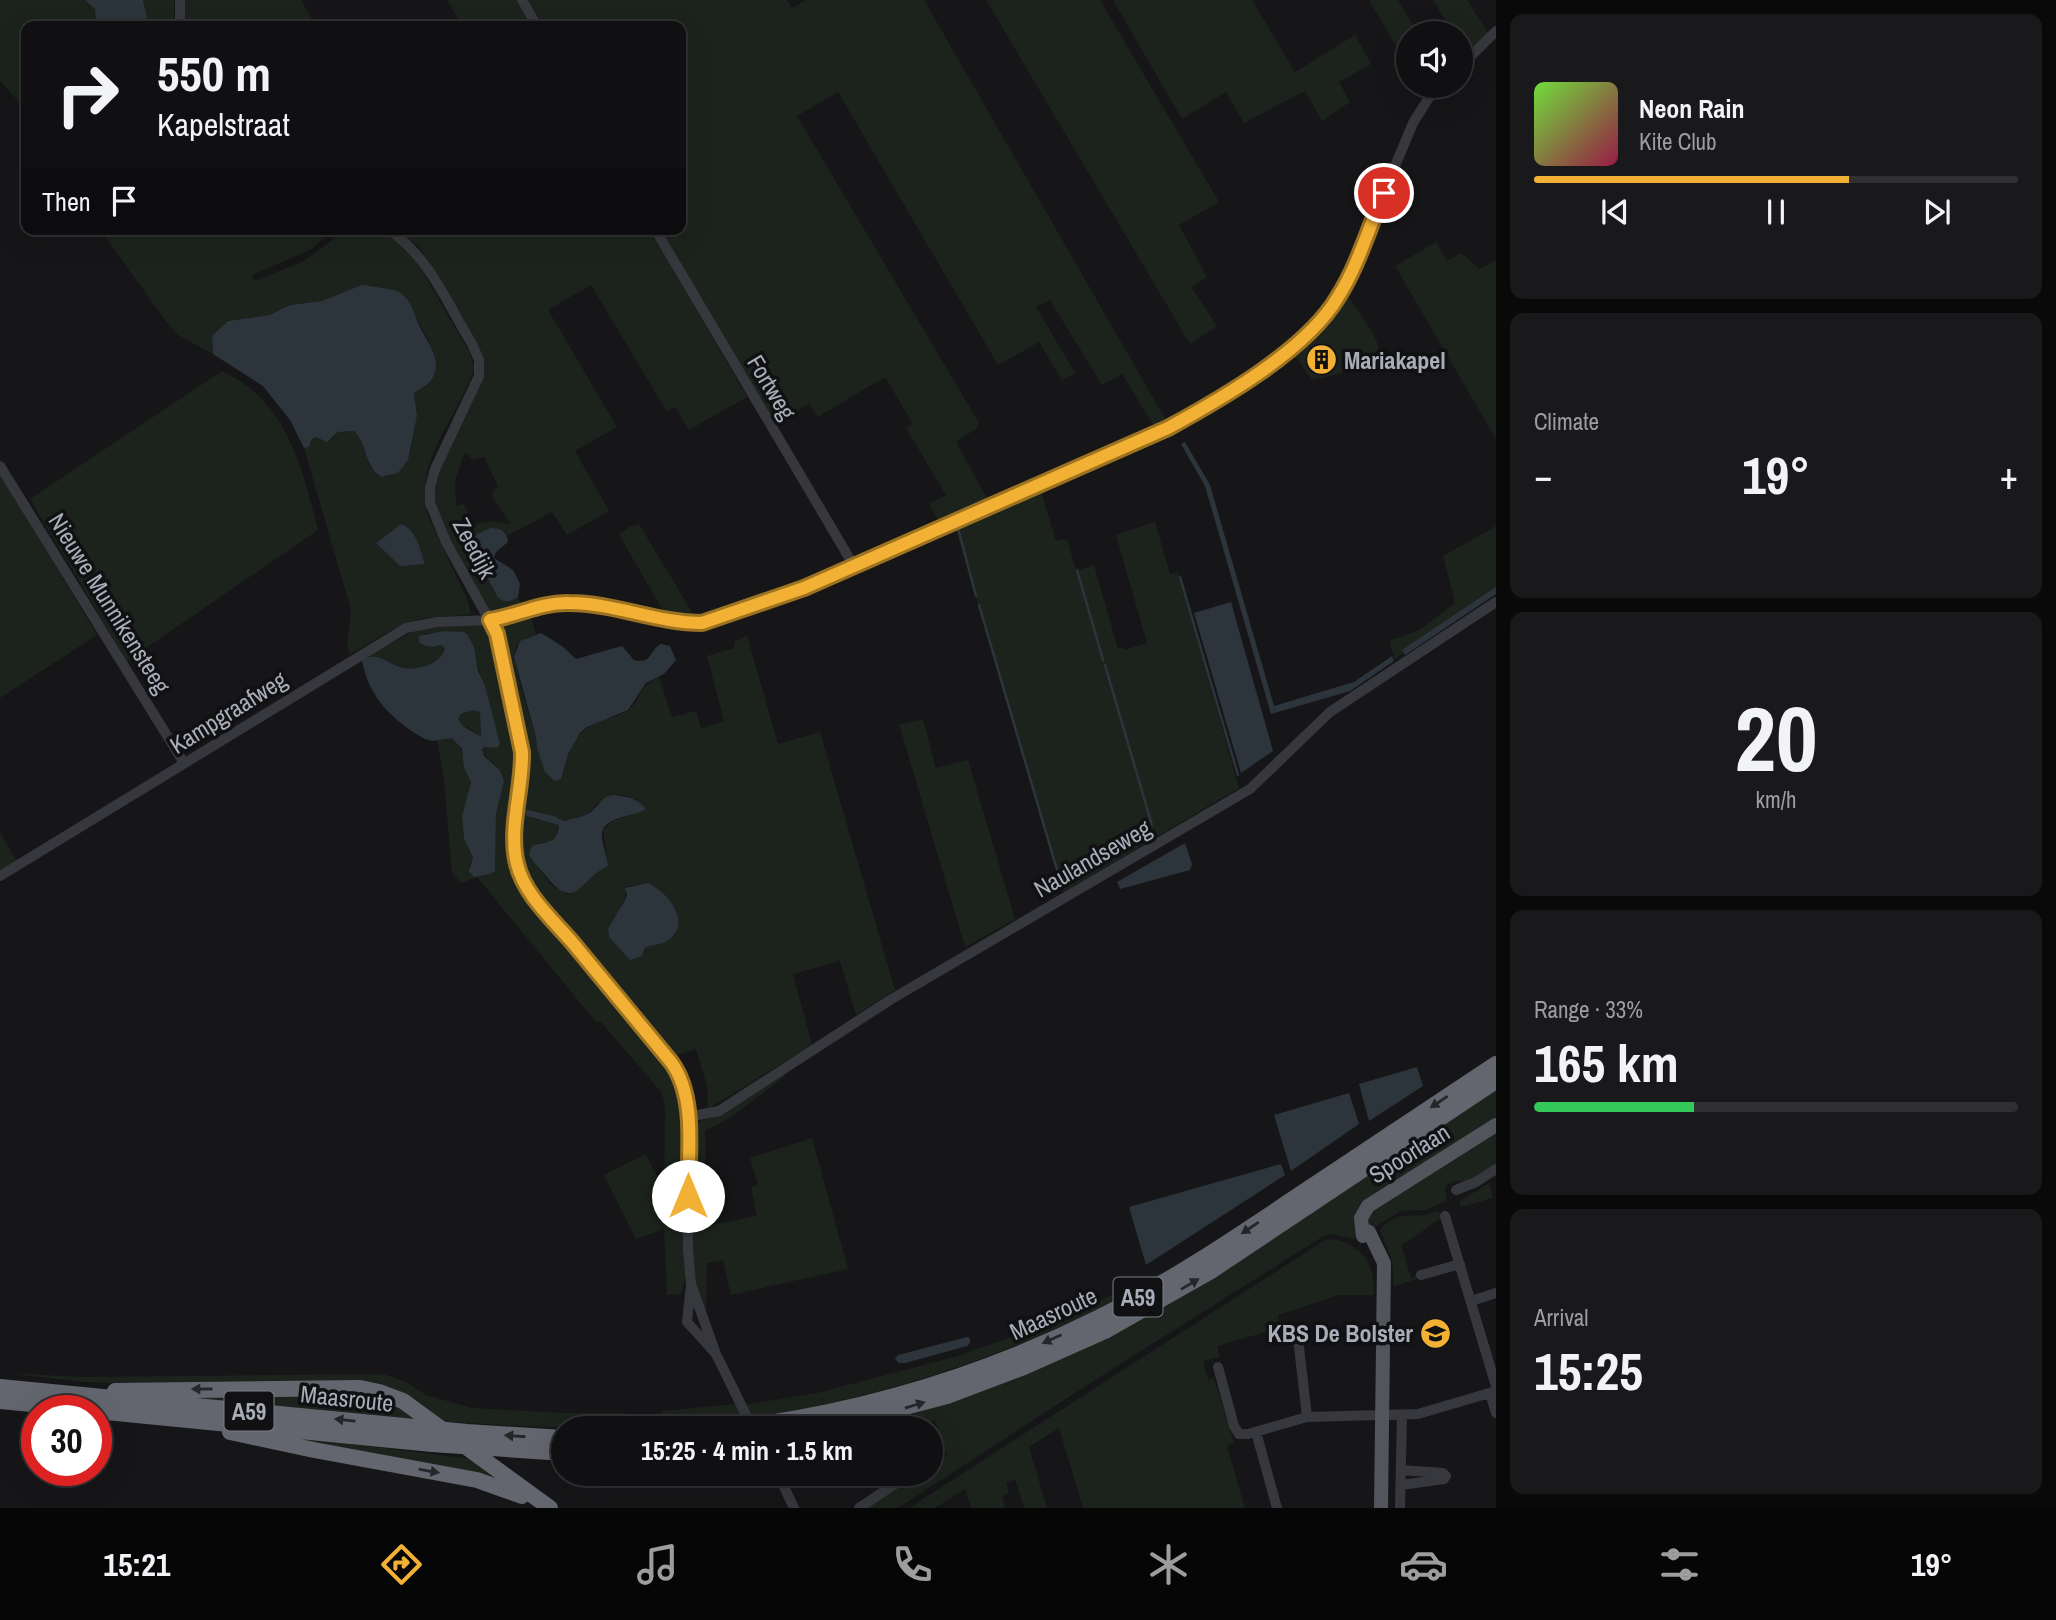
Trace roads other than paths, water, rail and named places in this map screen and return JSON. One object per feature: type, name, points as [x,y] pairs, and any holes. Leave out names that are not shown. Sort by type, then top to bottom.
[{"type":"highway","name":"Maasroute","points":[[810,1416],[896,1396],[985,1367],[1074,1330],[1129,1302],[1203,1259],[1496,1064]]},
{"type":"highway","name":"Maasroute","points":[[874,1416],[983,1383],[1047,1358],[1115,1326],[1211,1270],[1496,1082]]},
{"type":"highway","name":"Maasroute","points":[[0,1387],[85,1395]]},
{"type":"highway","name":"A59","points":[[85,1395],[128,1389],[360,1388],[379,1391],[410,1406],[549,1508]]},
{"type":"highway","name":"Maasroute","points":[[112,1398],[467,1432],[551,1437]]},
{"type":"highway","name":"Maasroute","points":[[0,1401],[21,1403]]},
{"type":"highway","name":"Maasroute","points":[[112,1413],[432,1444],[551,1452]]},
{"type":"highway","name":"A59","points":[[191,1420],[242,1436],[477,1480],[505,1488],[549,1508]]},
{"type":"main road","name":"Spoorlaan","points":[[1382,1416],[1384,1271],[1363,1236],[1361,1218],[1368,1206],[1496,1125]]},
{"type":"main road","points":[[1381,1508],[1382,1416]]},
{"type":"street","points":[[180,0],[180,21]]},
{"type":"street","points":[[522,0],[534,21]]},
{"type":"street","points":[[1473,54],[1496,31]]},
{"type":"street","name":"Kampgraafweg","points":[[0,876],[406,628],[437,622],[490,620],[569,603],[685,623],[702,623],[794,591],[1168,428],[1282,357],[1331,308],[1339,296],[1413,123],[1429,98]]},
{"type":"street","name":"Zeedijk","points":[[396,235],[417,253],[479,360],[479,376],[441,454],[430,487],[430,503],[441,531],[497,634],[522,752],[523,770],[514,840],[517,864],[521,875],[546,912],[676,1069],[685,1088],[688,1117],[688,1249],[691,1284],[687,1322],[716,1354]]},
{"type":"street","name":"Fortweg","points":[[659,235],[853,566]]},
{"type":"street","name":"Nieuwe Munnikensteeg","points":[[0,466],[184,763]]},
{"type":"street","name":"Naulandseweg","points":[[688,1117],[719,1111],[890,1000],[1250,789],[1330,712],[1496,602]]},
{"type":"street","points":[[1456,1190],[1476,1182],[1496,1169]]},
{"type":"street","points":[[1445,1216],[1471,1300],[1494,1390],[1496,1413]]},
{"type":"street","points":[[1420,1275],[1460,1264]]},
{"type":"street","name":"Zeedijk","points":[[691,1284],[716,1354],[747,1416]]},
{"type":"street","points":[[1471,1300],[1496,1293]]},
{"type":"street","points":[[1294,1329],[1299,1347],[1307,1417]]},
{"type":"street","points":[[1218,1367],[1234,1426],[1240,1434],[1307,1417],[1418,1414],[1494,1390]]},
{"type":"street","points":[[1400,1508],[1402,1415]]},
{"type":"street","points":[[1256,1432],[1277,1508]]},
{"type":"street","points":[[1401,1470],[1443,1473],[1446,1476],[1444,1479],[1401,1485]]},
{"type":"street","points":[[784,1486],[794,1508]]},
{"type":"street","points":[[859,1508],[893,1486]]},
{"type":"waterway","points":[[976,596],[958,528],[1037,493]]},
{"type":"waterway","points":[[1077,570],[1103,660]]},
{"type":"waterway","points":[[1180,577],[1238,775]]},
{"type":"waterway","points":[[979,605],[1060,880]]},
{"type":"waterway","points":[[1105,665],[1152,825]]},
{"type":"place","name":"Mariakapel","points":[[1321,360]]},
{"type":"place","name":"KBS De Bolster","points":[[1436,1333]]}]
